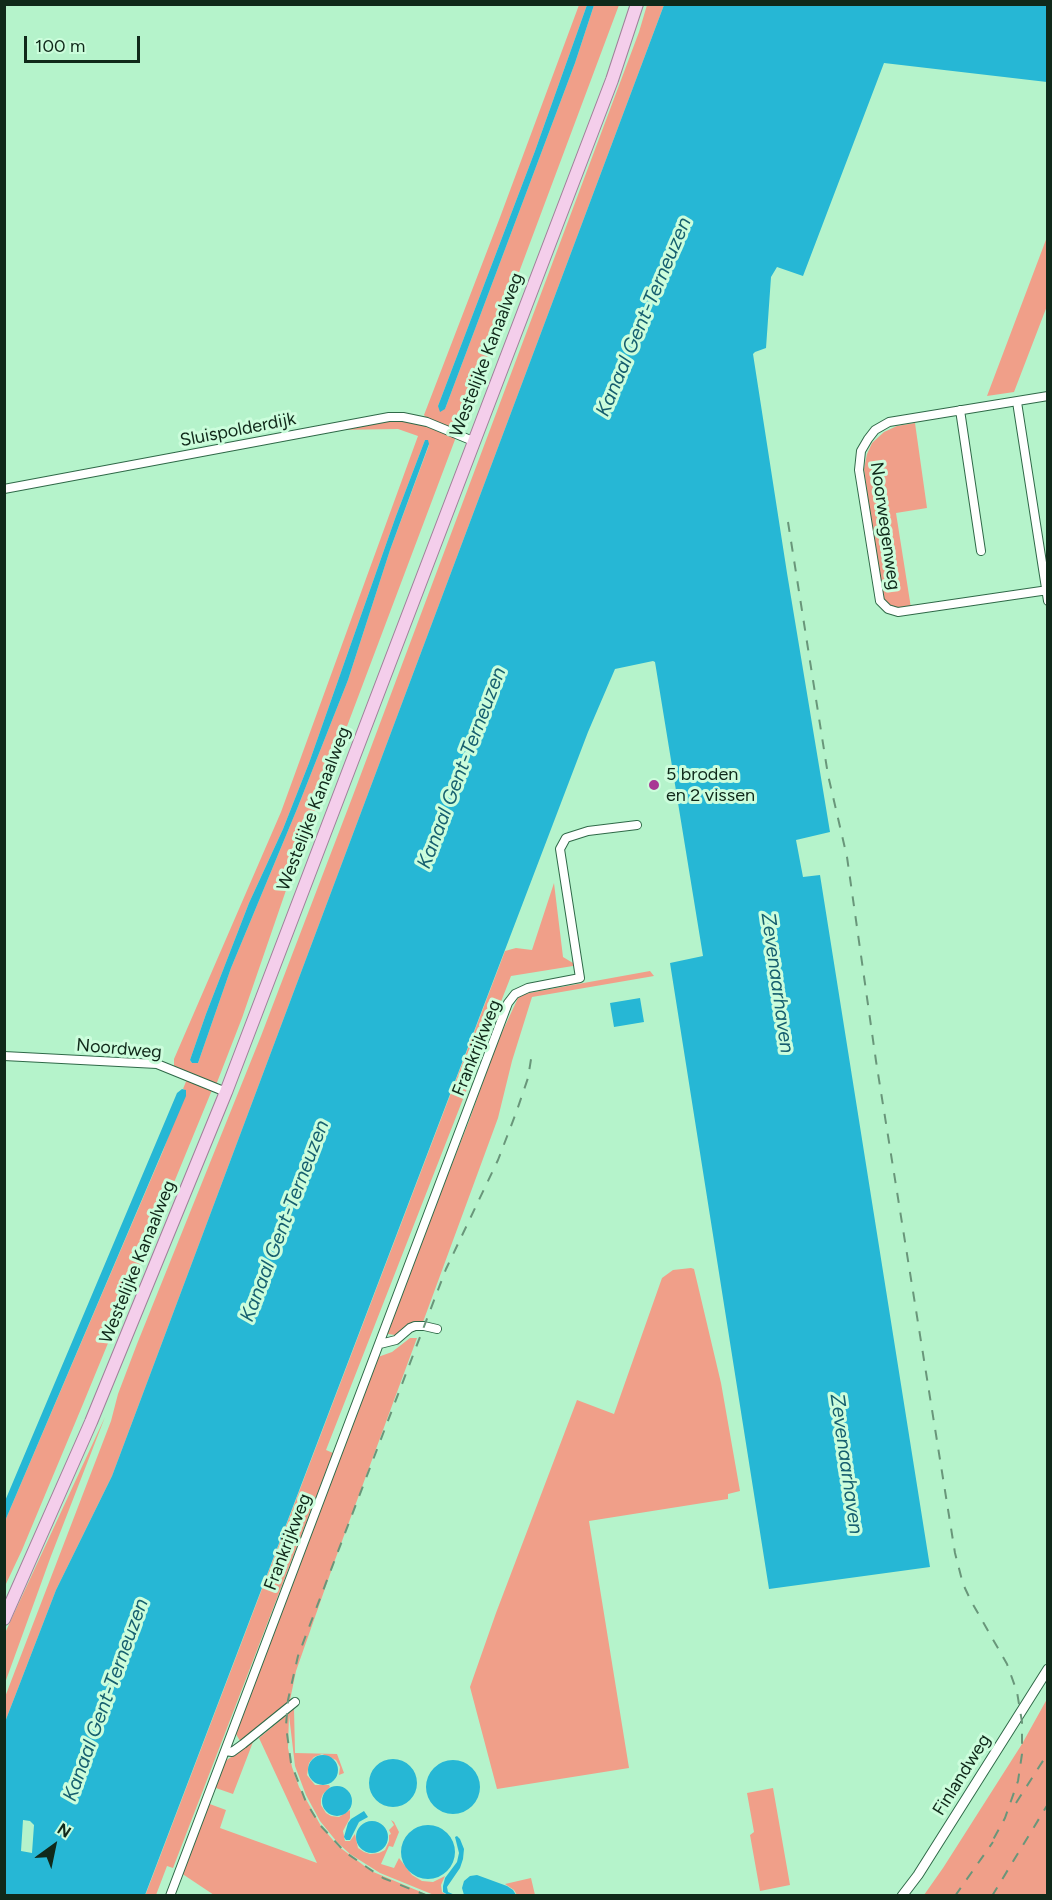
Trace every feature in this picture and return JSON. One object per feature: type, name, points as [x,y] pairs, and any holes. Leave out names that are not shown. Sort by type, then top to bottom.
[{"type":"main road","name":"Westelijke Kanaalweg","points":[[4,1619],[91,1422],[226,1092],[612,80],[637,4]]},
{"type":"street","name":"Noorwegenweg","points":[[1047,396],[889,422],[875,430],[861,451],[859,470],[880,601],[888,609],[898,612],[1047,590]]},
{"type":"street","points":[[1017,402],[1047,601]]},
{"type":"street","points":[[960,410],[981,551]]},
{"type":"street","name":"Sluispolderdijk","points":[[4,489],[389,417],[403,417],[427,422],[473,441]]},
{"type":"street","name":"Frankrijkweg","points":[[170,1896],[508,1003],[515,994],[528,988],[580,978],[560,849],[566,838],[588,831],[637,825]]},
{"type":"street","name":"Noordweg","points":[[4,1056],[157,1064],[226,1092]]},
{"type":"street","points":[[380,1344],[396,1340],[415,1326],[437,1329]]},
{"type":"street","name":"Finlandweg","points":[[902,1896],[918,1875],[1047,1669]]},
{"type":"street","points":[[225,1751],[232,1752],[295,1702]]},
{"type":"shaded area","points":[[579,5],[587,5],[535,151],[438,406],[445,409],[575,63],[594,5],[619,5],[460,430],[427,419],[424,415]]},
{"type":"shaded area","points":[[647,5],[664,5],[112,1476],[56,1590],[5,1722],[5,1697],[111,1421],[118,1394],[261,1036],[352,798],[639,32]]},
{"type":"shaded area","points":[[1047,237],[1047,306],[1014,392],[987,396]]},
{"type":"shaded area","points":[[397,418],[456,437],[294,867],[242,1018],[216,1085],[178,1069],[174,1066],[174,1059],[281,812],[418,436],[398,429],[335,430]],"holes":[[[425,440],[429,445],[390,550],[348,680],[231,968],[198,1063],[192,1063],[190,1060],[206,1014],[249,903],[283,829],[309,763]]]},
{"type":"shaded area","points":[[915,423],[927,508],[896,513],[911,608],[899,611],[884,603],[880,590],[864,469],[872,443],[884,432],[897,426]]},
{"type":"shaded area","points":[[554,883],[563,957],[573,963],[573,966],[511,976],[326,1450],[333,1453],[173,1868],[167,1866],[156,1895],[145,1896],[505,951],[516,948],[532,950]]},
{"type":"shaded area","points":[[650,971],[654,976],[532,997],[512,1061],[498,1118],[423,1322],[414,1323],[395,1335],[388,1334],[386,1331],[469,1121],[497,1043],[518,998],[524,994]]},
{"type":"shaded area","points":[[187,1079],[212,1090],[83,1404],[5,1586],[5,1521],[163,1151],[184,1094],[183,1089]]},
{"type":"shaded area","points":[[694,1269],[721,1383],[740,1491],[728,1494],[728,1499],[589,1521],[629,1768],[497,1789],[470,1687],[496,1613],[577,1400],[614,1414],[662,1278],[673,1270]]},
{"type":"shaded area","points":[[410,1338],[417,1338],[296,1671],[290,1700],[240,1741],[236,1734],[378,1357],[392,1352]]},
{"type":"shaded area","points":[[105,1417],[51,1556],[5,1683],[5,1633]]},
{"type":"shaded area","points":[[1047,1699],[1047,1895],[924,1895],[1022,1744]]},
{"type":"shaded area","points":[[294,1709],[295,1753],[337,1754],[344,1773],[339,1775],[340,1767],[336,1760],[322,1754],[314,1757],[309,1763],[307,1775],[315,1785],[329,1785],[330,1787],[321,1799],[321,1805],[326,1813],[339,1817],[350,1810],[350,1818],[343,1831],[345,1841],[350,1841],[355,1834],[358,1848],[370,1854],[379,1853],[385,1850],[389,1841],[391,1834],[389,1830],[394,1825],[391,1820],[399,1832],[393,1847],[389,1846],[381,1864],[394,1868],[399,1858],[412,1875],[422,1881],[433,1882],[445,1876],[441,1885],[442,1892],[447,1895],[434,1895],[380,1873],[350,1854],[337,1842],[320,1821],[306,1795],[295,1766],[289,1715],[288,1748],[292,1767],[299,1787],[321,1826],[338,1846],[371,1871],[428,1895],[214,1895],[181,1873],[207,1803],[226,1810],[220,1828],[317,1863],[259,1738]]},
{"type":"shaded area","points":[[253,1742],[233,1794],[213,1787],[221,1764]]},
{"type":"shaded area","points":[[773,1788],[790,1885],[760,1891],[750,1835],[754,1832],[747,1793]]},
{"type":"shaded area","points":[[531,1878],[535,1895],[517,1895],[505,1884]]},
{"type":"water","points":[[587,5],[594,5],[575,63],[445,409],[440,412],[438,406],[535,151]]},
{"type":"water","points":[[664,5],[1047,5],[1047,82],[884,63],[803,276],[777,267],[771,277],[766,348],[753,354],[830,832],[796,840],[803,877],[820,875],[930,1567],[769,1589],[670,963],[703,956],[655,662],[653,661],[615,669],[588,732],[145,1895],[5,1895],[5,1722],[56,1590],[112,1476]],"holes":[[[23,1820],[30,1821],[34,1825],[32,1853],[21,1851]]]},
{"type":"water","points":[[425,440],[428,440],[429,444],[390,550],[348,680],[231,968],[198,1063],[192,1063],[190,1060],[206,1014],[249,903],[283,829],[309,763]]},
{"type":"water","points":[[640,998],[644,1022],[614,1027],[610,1003]]},
{"type":"water","points":[[182,1089],[186,1090],[186,1096],[5,1521],[5,1501],[177,1093]]},
{"type":"water","points":[[323,1755],[334,1759],[338,1770],[334,1781],[323,1785],[312,1781],[308,1770],[312,1759]]},
{"type":"water","points":[[388,1759],[398,1759],[413,1769],[417,1783],[416,1792],[407,1803],[398,1807],[388,1807],[373,1797],[369,1788],[369,1778],[379,1763]]},
{"type":"water","points":[[448,1760],[458,1760],[468,1764],[476,1772],[480,1787],[476,1802],[468,1810],[458,1814],[448,1814],[438,1810],[430,1802],[426,1792],[426,1782],[430,1772],[438,1764]]},
{"type":"water","points":[[337,1786],[348,1790],[352,1801],[348,1812],[337,1816],[326,1812],[322,1801],[326,1790]]},
{"type":"water","points":[[364,1811],[368,1817],[359,1822],[350,1840],[346,1840],[344,1837],[348,1823]]},
{"type":"water","points":[[372,1821],[383,1826],[388,1837],[383,1848],[372,1853],[361,1848],[356,1837],[361,1826]]},
{"type":"water","points":[[428,1825],[438,1827],[447,1833],[453,1842],[455,1852],[453,1862],[447,1871],[438,1877],[428,1879],[418,1877],[409,1871],[403,1862],[401,1852],[403,1842],[409,1833],[418,1827]]},
{"type":"water","points":[[457,1836],[464,1849],[463,1859],[460,1868],[447,1887],[448,1892],[455,1895],[448,1895],[443,1892],[443,1886],[445,1878],[457,1862],[459,1853],[455,1837]]},
{"type":"water","points":[[477,1875],[507,1886],[516,1895],[464,1895],[462,1888],[464,1881],[470,1876]]},
{"type":"railway","points":[[788,522],[828,775],[847,857],[876,1061],[955,1553],[963,1584],[1007,1664],[1017,1692],[1022,1722],[1022,1754],[1018,1781],[1005,1818],[989,1847]]},
{"type":"railway","points":[[428,1896],[383,1878],[345,1852],[320,1825],[306,1802],[291,1763],[286,1726],[288,1700],[298,1656],[446,1269],[498,1160],[516,1113],[528,1078],[532,1053]]},
{"type":"railway","points":[[1016,1803],[1048,1753]]},
{"type":"railway","points":[[992,1896],[1048,1804]]},
{"type":"railway","points":[[955,1896],[993,1842]]},
{"type":"place","name":"5 broden en 2 vissen","points":[[654,785]]},
{"type":"water label","name":"Kanaal Gent-Terneuzen","points":[[644,317]]},
{"type":"water label","name":"Kanaal Gent-Terneuzen","points":[[462,768]]},
{"type":"water label","name":"Zevenaarhaven","points":[[777,983]]},
{"type":"water label","name":"Kanaal Gent-Terneuzen","points":[[285,1221]]},
{"type":"water label","name":"Zevenaarhaven","points":[[846,1464]]},
{"type":"water label","name":"Kanaal Gent-Terneuzen","points":[[106,1700]]}]
